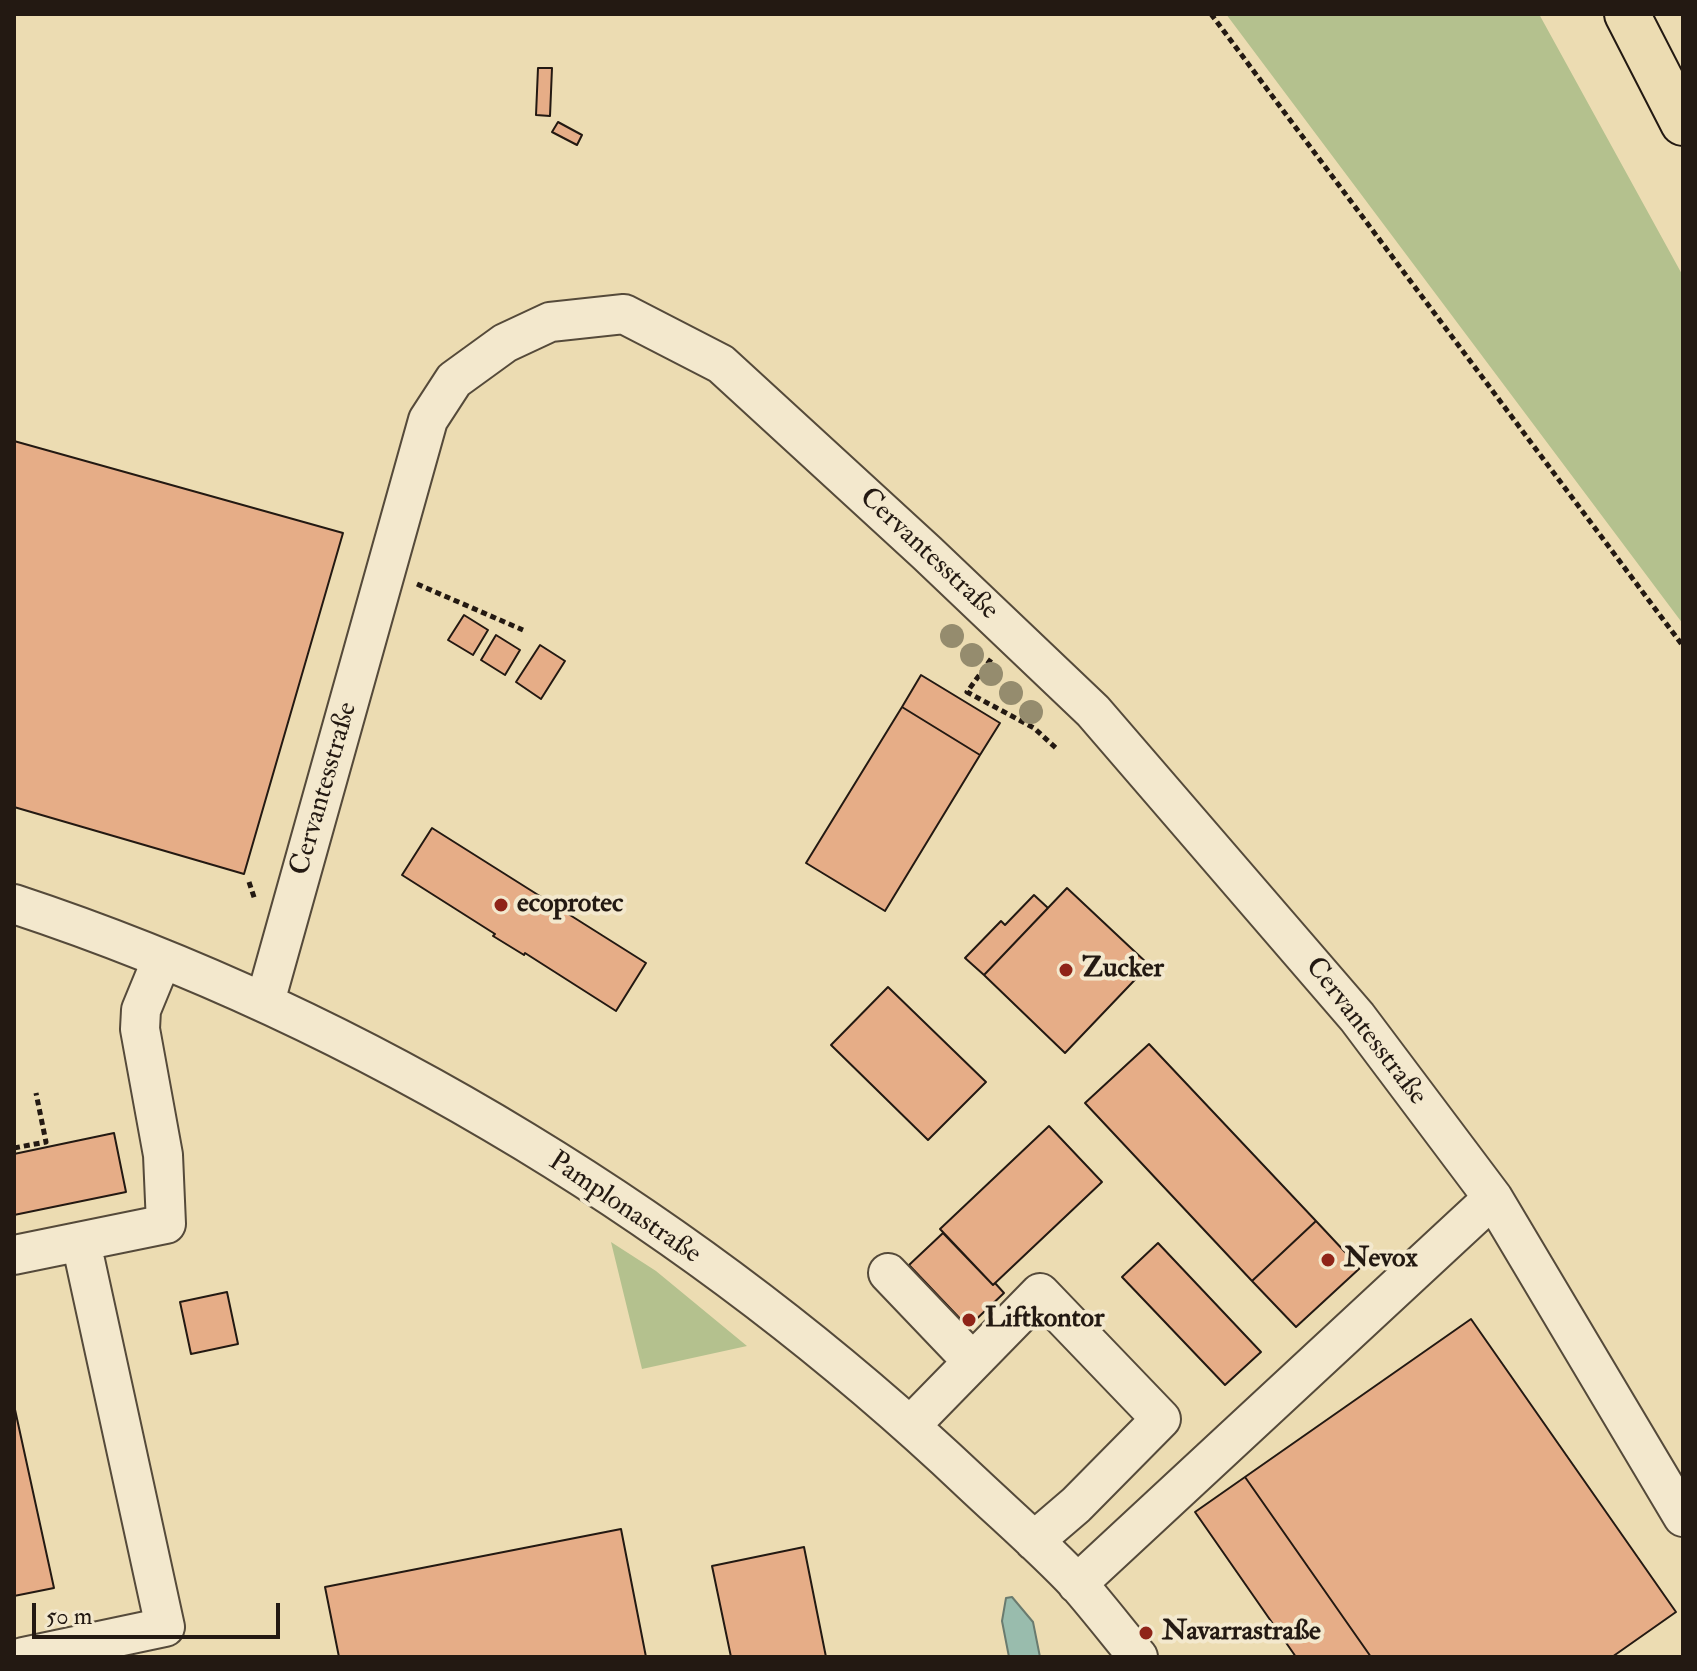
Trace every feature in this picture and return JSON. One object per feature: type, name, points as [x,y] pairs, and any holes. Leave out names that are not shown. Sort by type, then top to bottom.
[{"type":"highway","points":[[1627,14],[1683,123]]},
{"type":"street","name":"Cervantesstraße","points":[[265,1002],[428,420],[454,380],[505,343],[550,322],[624,314],[721,364],[1093,711],[1357,1017],[1493,1198],[1683,1517]]},
{"type":"street","name":"Pamplonastraße","points":[[14,904],[85,927],[265,1002],[427,1085],[567,1169],[692,1252],[804,1337],[911,1425],[1077,1584],[1138,1657]]},
{"type":"street","points":[[14,1255],[166,1224],[163,1155],[140,1029],[141,1010],[162,959]]},
{"type":"street","points":[[1077,1584],[1493,1198]]},
{"type":"street","points":[[23,1657],[165,1627],[81,1242]]},
{"type":"street","points":[[888,1273],[972,1361]]},
{"type":"street","points":[[911,1425],[1040,1293],[1161,1419],[1076,1505],[1034,1541]]},
{"type":"path","points":[[1211,14],[1683,646]]},
{"type":"path","points":[[448,598],[523,630]]},
{"type":"path","points":[[991,658],[967,692],[1034,728],[1057,749]]},
{"type":"path","points":[[249,882],[257,906]]},
{"type":"path","points":[[14,1148],[46,1142],[36,1093]]},
{"type":"green space","points":[[1226,14],[1539,14],[1683,276],[1683,624]]},
{"type":"green space","points":[[611,1242],[656,1271],[747,1346],[642,1369]]},
{"type":"shaded area","points":[[1012,1597],[1033,1622],[1040,1657],[1009,1657],[1002,1621],[1006,1598]]},
{"type":"building","points":[[538,68],[552,68],[550,116],[536,115]]},
{"type":"building","points":[[558,122],[582,135],[577,145],[552,132]]},
{"type":"building","points":[[14,441],[343,533],[244,874],[14,807]]},
{"type":"building","points":[[464,615],[488,630],[473,655],[448,640]]},
{"type":"building","points":[[496,635],[520,650],[505,675],[481,660]]},
{"type":"building","points":[[540,645],[565,661],[541,699],[516,682]]},
{"type":"building","points":[[921,675],[1000,723],[980,755],[902,707]]},
{"type":"building","points":[[902,707],[980,755],[885,911],[806,863]]},
{"type":"building","name":"ecoprotec","points":[[432,828],[646,963],[616,1011],[493,936],[495,934],[402,875]]},
{"type":"building","name":"Zucker","points":[[1067,888],[1149,965],[1065,1053],[984,975]]},
{"type":"building","points":[[1034,895],[1048,908],[984,975],[965,958],[1001,921],[1005,925]]},
{"type":"building","points":[[888,987],[986,1082],[928,1140],[831,1045]]},
{"type":"building","points":[[1149,1044],[1316,1221],[1252,1281],[1085,1103]]},
{"type":"building","points":[[1049,1126],[1102,1182],[993,1285],[940,1229]]},
{"type":"building","points":[[114,1133],[126,1192],[14,1215],[14,1154]]},
{"type":"building","points":[[1316,1221],[1360,1268],[1296,1327],[1252,1281]]},
{"type":"building","points":[[943,1233],[1004,1293],[968,1327],[909,1265]]},
{"type":"building","points":[[1158,1243],[1261,1352],[1225,1385],[1122,1277]]},
{"type":"building","points":[[227,1292],[238,1344],[191,1354],[180,1302]]},
{"type":"building","points":[[1471,1319],[1676,1612],[1612,1657],[1371,1657],[1245,1477]]},
{"type":"building","points":[[14,1405],[54,1588],[14,1596]]},
{"type":"building","points":[[1245,1477],[1371,1657],[1296,1657],[1195,1512]]},
{"type":"building","points":[[621,1529],[646,1657],[339,1657],[325,1587]]},
{"type":"building","points":[[804,1547],[826,1657],[731,1657],[712,1566]]},
{"type":"place","name":"ecoprotec","points":[[501,905]]},
{"type":"place","name":"Zucker","points":[[1066,970]]},
{"type":"place","name":"Nevox","points":[[1328,1260]]},
{"type":"place","name":"Liftkontor","points":[[969,1320]]},
{"type":"place","name":"Navarrastraße","points":[[1146,1633]]}]
